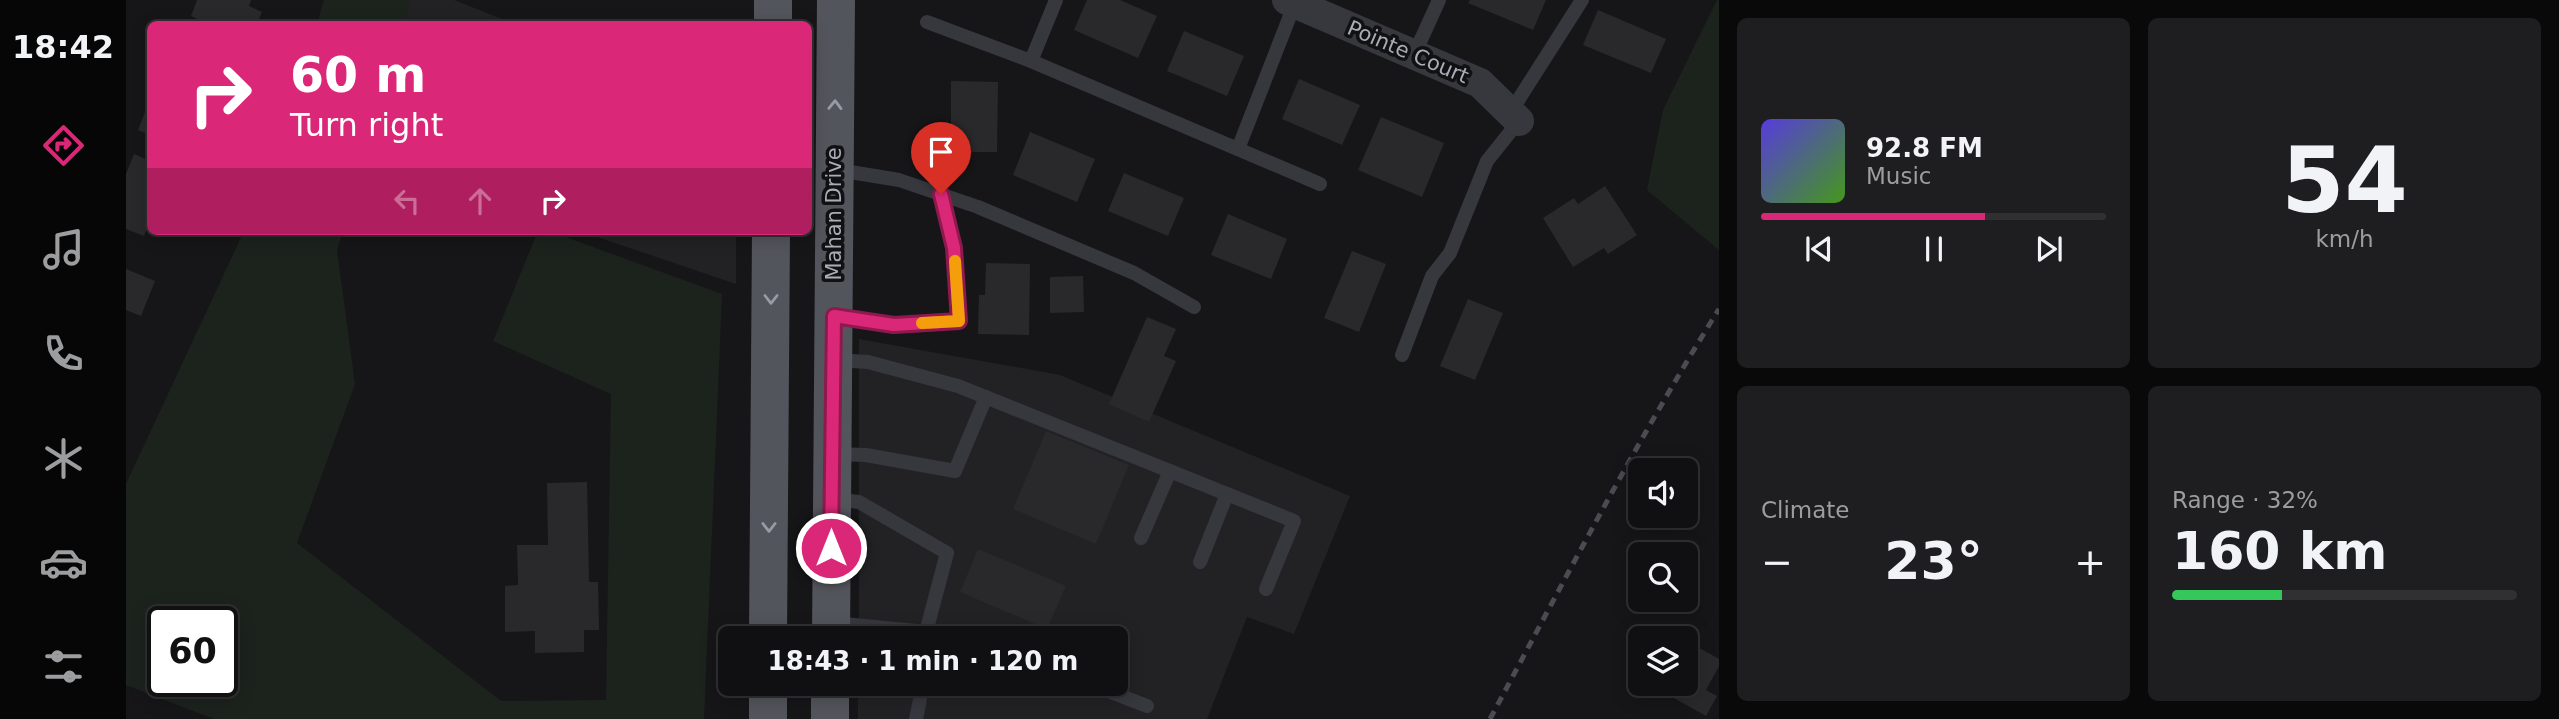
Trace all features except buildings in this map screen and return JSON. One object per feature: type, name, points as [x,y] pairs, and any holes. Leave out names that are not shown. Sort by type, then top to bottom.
[{"type":"main road","points":[[773,0],[773,21]]},
{"type":"main road","name":"Mahan Drive","points":[[831,626],[834,316],[821,225],[834,169],[836,0]]},
{"type":"main road","points":[[768,626],[771,235]]},
{"type":"main road","points":[[768,696],[768,719]]},
{"type":"main road","points":[[830,696],[830,719]]},
{"type":"street","name":"Pointe Court","points":[[1291,2],[1480,83],[1515,117]]},
{"type":"lane","points":[[1031,61],[1056,0]]},
{"type":"lane","points":[[1414,55],[1438,0]]},
{"type":"lane","points":[[1402,355],[1432,276],[1450,253],[1487,161],[1582,0]]},
{"type":"lane","points":[[1238,149],[1291,2]]},
{"type":"lane","points":[[928,22],[1031,61],[1320,184]]},
{"type":"lane","points":[[834,169],[899,180],[978,207],[1135,273],[1194,307]]},
{"type":"lane","points":[[834,316],[894,325],[959,321],[954,248],[941,194]]},
{"type":"lane","points":[[833,360],[868,362],[958,386],[1294,521],[1266,589]]},
{"type":"lane","points":[[832,454],[866,455],[955,471],[986,397]]},
{"type":"lane","points":[[1141,538],[1170,471]]},
{"type":"lane","points":[[1200,562],[1227,494]]},
{"type":"lane","points":[[832,499],[859,502],[947,552],[928,626]]},
{"type":"lane","points":[[916,719],[921,696]]},
{"type":"lane","points":[[1121,696],[1147,706]]},
{"type":"shaded area","points":[[324,0],[411,0],[405,21],[318,21]]},
{"type":"shaded area","points":[[382,0],[454,0],[507,21],[372,21]]},
{"type":"shaded area","points":[[1717,0],[1719,250],[1647,190],[1663,110]]},
{"type":"shaded area","points":[[242,235],[342,235],[337,250],[355,384],[297,543],[501,701],[606,700],[611,394],[493,341],[536,235],[560,235],[722,294],[704,719],[214,719],[157,697],[238,697],[238,606],[147,606],[147,693],[126,685],[126,484]]},
{"type":"shaded area","points":[[594,235],[736,235],[736,284]]},
{"type":"shaded area","points":[[859,339],[1060,375],[1350,496],[1294,634],[1247,617],[1207,719],[858,719],[858,696],[1128,696],[1128,626],[859,626]]},
{"type":"railway","points":[[1490,719],[1630,461],[1719,309]]},
{"type":"slow traffic","points":[[922,323],[959,321],[955,261]]},
{"type":"route","points":[[831,548],[834,316],[894,325],[959,321],[954,248],[941,194]]}]
